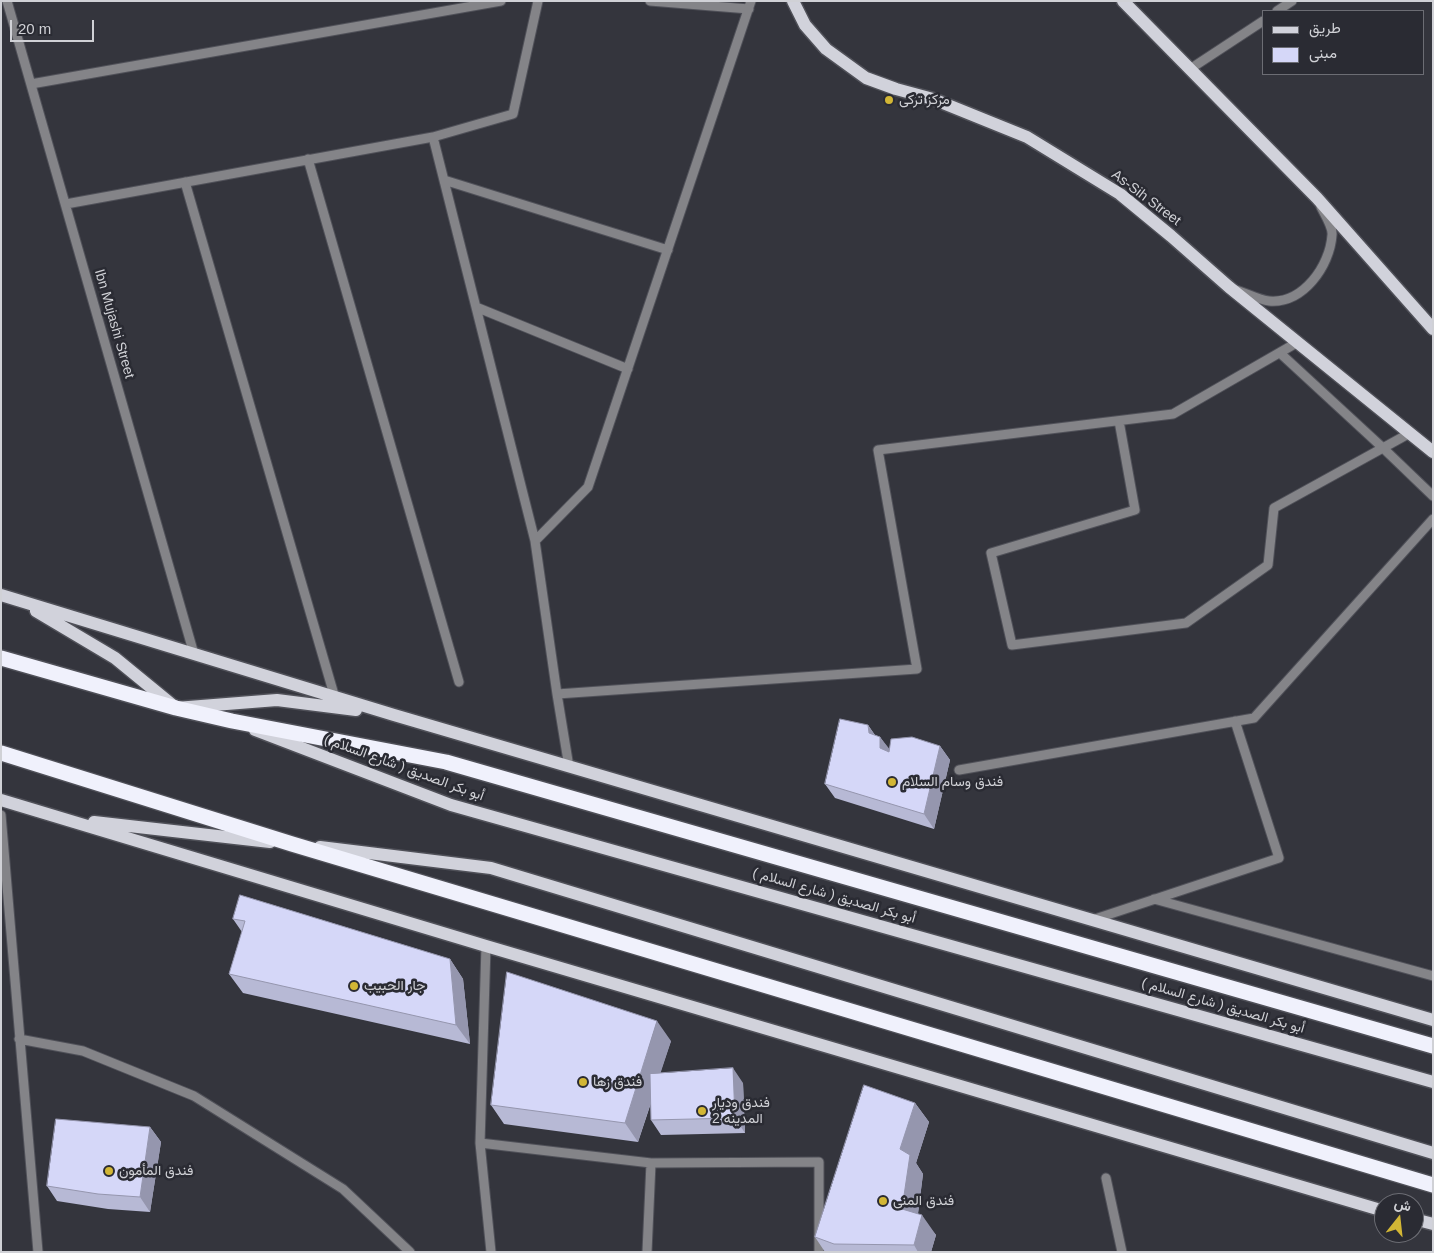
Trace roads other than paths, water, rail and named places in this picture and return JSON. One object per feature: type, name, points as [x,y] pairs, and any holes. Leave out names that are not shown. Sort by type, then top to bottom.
[{"type":"highway","name":"( شارع السلام ) أبو بكر الصديق","points":[[1,658],[176,708],[232,721],[446,762],[1433,1046]]},
{"type":"highway","points":[[1,753],[292,844],[1433,1185]]},
{"type":"main road","name":"As-Sih Street","points":[[794,1],[805,25],[826,49],[866,78],[896,89],[933,99],[1026,137],[1120,194],[1229,287],[1433,452]]},
{"type":"main road","points":[[1123,1],[1317,198],[1433,329]]},
{"type":"main road","points":[[1,595],[335,698],[1433,1020]]},
{"type":"main road","points":[[20,601],[116,658],[176,708],[277,700],[394,715]]},
{"type":"main road","name":"( شارع السلام ) أبو بكر الصديق","points":[[232,721],[451,805],[1433,1082]]},
{"type":"main road","points":[[1,800],[486,946],[1374,1207]]},
{"type":"main road","points":[[62,818],[491,868],[1433,1153]]},
{"type":"street","name":"Ibn Mujashi Street","points":[[8,1],[194,654]]},
{"type":"street","points":[[31,84],[501,1]]},
{"type":"street","points":[[66,204],[433,137],[512,114],[538,1]]},
{"type":"street","points":[[535,540],[588,487],[750,5],[650,1]]},
{"type":"street","points":[[1278,10],[1292,1]]},
{"type":"street","points":[[1190,69],[1262,22]]},
{"type":"street","points":[[433,137],[535,540],[569,767]]},
{"type":"street","points":[[308,160],[459,682]]},
{"type":"street","points":[[444,180],[668,250]]},
{"type":"street","points":[[185,182],[335,698]]},
{"type":"street","points":[[1229,287],[1268,301],[1288,300],[1313,281],[1328,259],[1333,233],[1317,198]]},
{"type":"street","points":[[476,307],[628,369]]},
{"type":"street","points":[[558,694],[917,669],[878,450],[1174,414],[1298,342]]},
{"type":"street","points":[[1280,353],[1433,496]]},
{"type":"street","points":[[1119,421],[1135,510],[991,553],[1012,645],[1186,623],[1268,565],[1274,508],[1410,433]]},
{"type":"street","points":[[959,770],[1254,718],[1433,519]]},
{"type":"street","points":[[1090,920],[1279,858],[1235,722]]},
{"type":"street","points":[[1,815],[38,1252]]},
{"type":"street","points":[[1154,899],[1433,976]]},
{"type":"street","points":[[486,946],[480,1143],[491,1252]]},
{"type":"street","points":[[19,1039],[83,1051],[194,1096],[343,1189],[410,1252]]},
{"type":"street","points":[[480,1143],[651,1163],[818,1162],[819,1252]]},
{"type":"street","points":[[648,1252],[651,1163]]},
{"type":"street","points":[[1106,1178],[1122,1252]]},
{"type":"place","name":"مركز تركى","points":[[889,100]]},
{"type":"place","name":"فندق وسام السلام","points":[[892,782]]},
{"type":"place","name":"جار الحبيب","points":[[354,986]]},
{"type":"place","name":"فندق زها","points":[[583,1082]]},
{"type":"place","name":"فندق وديار المدينه 2","points":[[702,1111]]},
{"type":"place","name":"فندق المأمون","points":[[109,1171]]},
{"type":"place","name":"فندق المنى","points":[[883,1201]]}]
